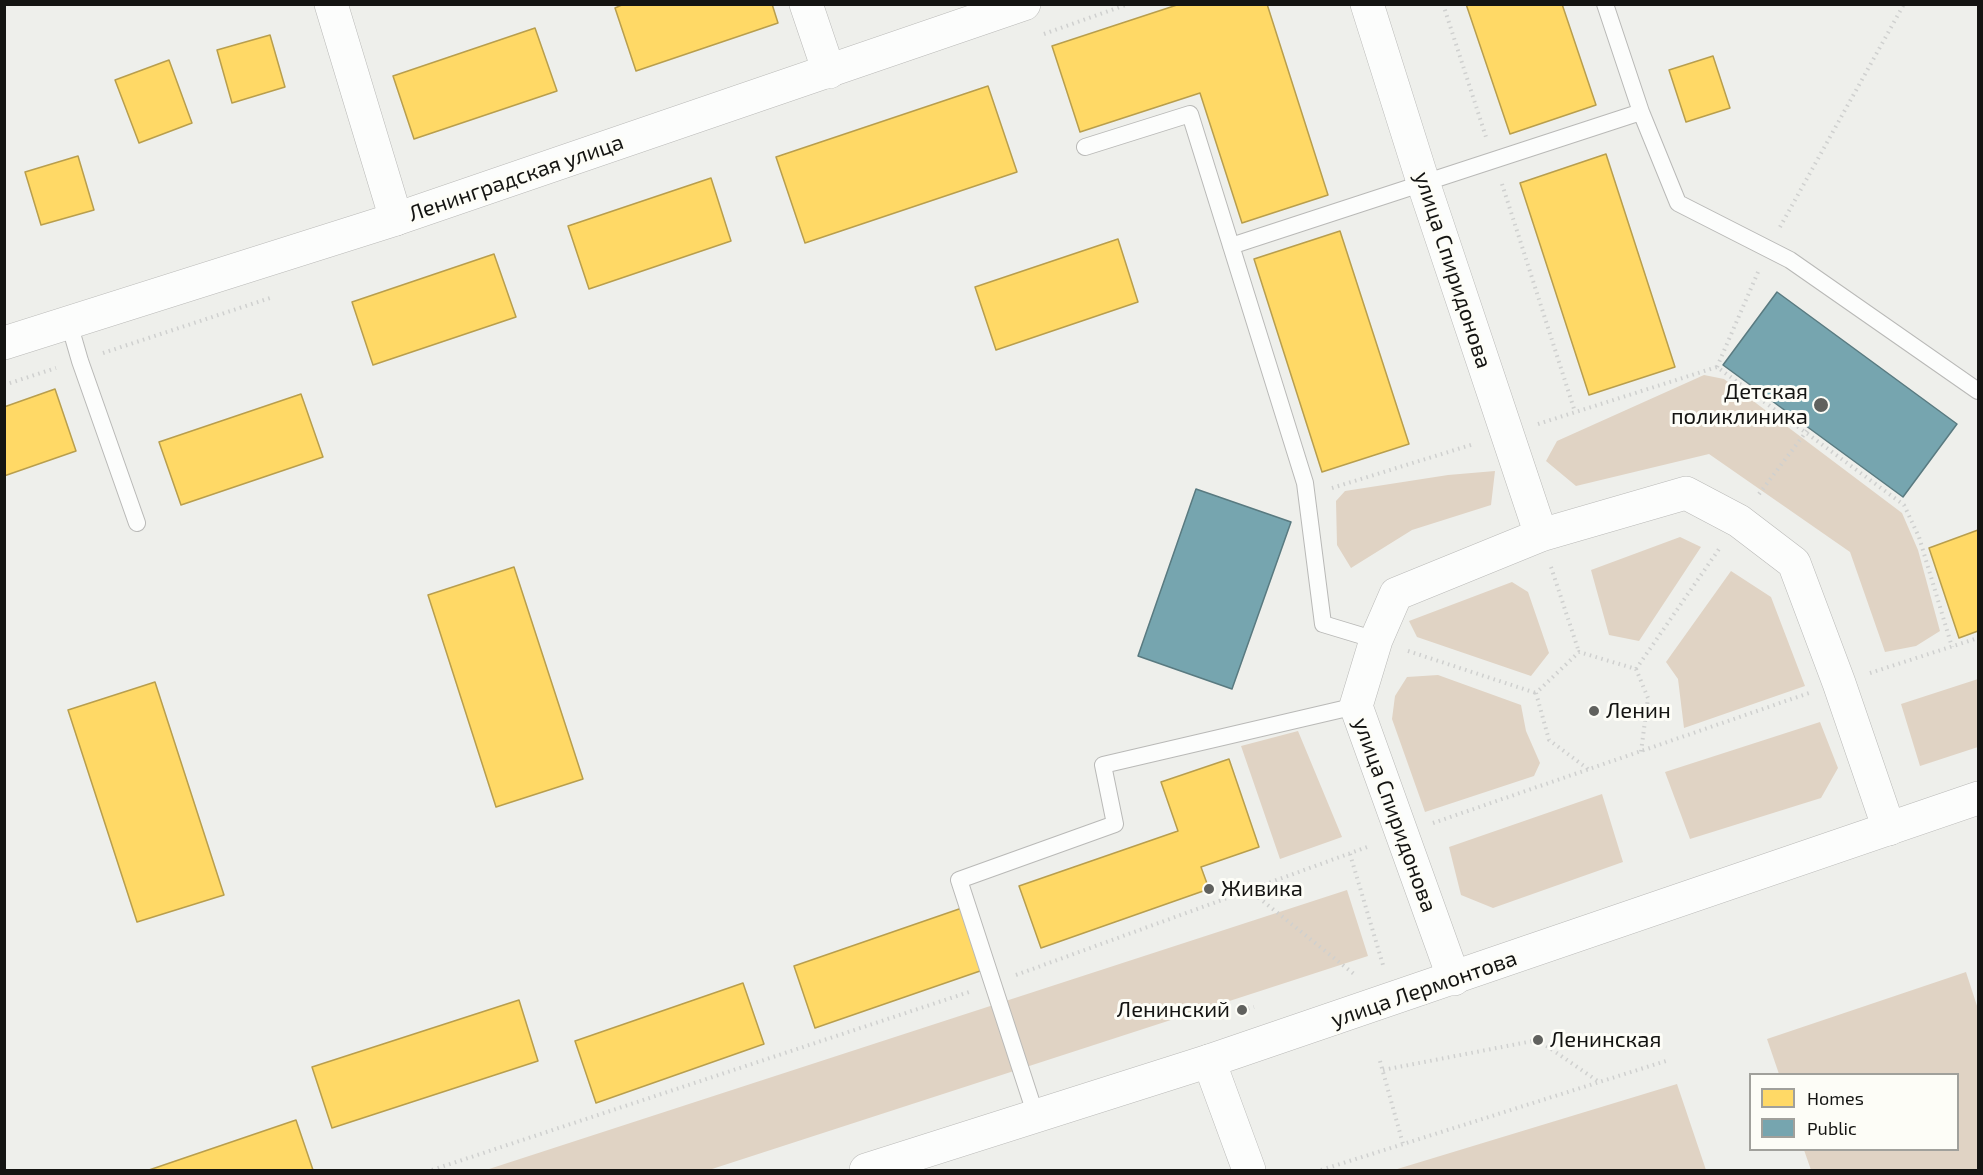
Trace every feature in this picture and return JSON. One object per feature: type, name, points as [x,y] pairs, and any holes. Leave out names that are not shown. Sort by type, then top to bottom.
[{"type":"street","points":[[331,4],[396,219]]},
{"type":"street","points":[[806,4],[829,72]]},
{"type":"street","name":"Ленинградская улица","points":[[4,343],[396,219],[1024,4]]},
{"type":"street","name":"улица Спиридонова","points":[[1367,4],[1424,184],[1541,535]]},
{"type":"street","name":"улица Спиридонова","points":[[1455,979],[1356,706],[1376,640],[1396,594],[1541,535],[1686,493],[1739,521],[1794,563],[1839,682],[1889,829]]},
{"type":"street","name":"улица Лермонтова","points":[[866,1170],[1209,1061],[1455,979],[1978,798]]},
{"type":"street","points":[[1209,1061],[1249,1170]]},
{"type":"lane","points":[[1605,4],[1641,112],[1678,203],[1790,260],[1978,392]]},
{"type":"lane","points":[[1231,246],[1641,112]]},
{"type":"lane","points":[[1085,147],[1190,114],[1305,483],[1323,624],[1376,640]]},
{"type":"lane","points":[[69,323],[80,361],[137,523]]},
{"type":"lane","points":[[1036,1116],[959,880],[1115,824],[1103,765],[1356,706]]},
{"type":"path","points":[[1443,4],[1575,412]]},
{"type":"path","points":[[1717,368],[1768,249],[1904,4]]},
{"type":"path","points":[[1636,669],[1739,521],[1809,428]]},
{"type":"path","points":[[1541,535],[1580,652]]},
{"type":"path","points":[[432,1170],[919,1010],[1588,769],[1839,682],[1978,638]]},
{"type":"path","points":[[1376,640],[1536,693]]},
{"type":"path","points":[[1580,652],[1636,669]]},
{"type":"path","points":[[1536,693],[1580,652]]},
{"type":"path","points":[[1636,669],[1648,699],[1641,752]]},
{"type":"path","points":[[1536,693],[1549,740],[1588,769]]},
{"type":"path","points":[[1350,854],[1383,965],[1375,969]]},
{"type":"path","points":[[1249,890],[1357,977]]},
{"type":"path","points":[[1383,1070],[1538,1040],[1599,1082]]},
{"type":"path","points":[[1321,1170],[1669,1060]]},
{"type":"path","points":[[1380,1061],[1403,1144]]},
{"type":"shaded area","points":[[1704,375],[1724,379],[1902,513],[1918,550],[1940,631],[1916,646],[1885,652],[1850,552],[1709,454],[1576,486],[1546,461],[1557,441]]},
{"type":"shaded area","points":[[1495,471],[1491,505],[1412,530],[1351,568],[1337,545],[1336,501],[1345,491],[1448,475]]},
{"type":"shaded area","points":[[1680,537],[1701,547],[1639,641],[1609,635],[1591,570]]},
{"type":"shaded area","points":[[1731,571],[1771,597],[1805,686],[1684,728],[1678,679],[1666,662]]},
{"type":"shaded area","points":[[1512,582],[1528,592],[1549,653],[1531,676],[1417,637],[1409,621]]},
{"type":"shaded area","points":[[1438,675],[1521,705],[1526,731],[1540,763],[1534,776],[1425,812],[1392,719],[1395,696],[1407,677]]},
{"type":"shaded area","points":[[1978,679],[1978,747],[1920,766],[1901,704]]},
{"type":"shaded area","points":[[1820,722],[1838,768],[1821,798],[1690,839],[1665,772]]},
{"type":"shaded area","points":[[1298,731],[1342,837],[1280,859],[1241,746]]},
{"type":"shaded area","points":[[1602,794],[1623,862],[1493,908],[1461,895],[1449,847]]},
{"type":"shaded area","points":[[1347,890],[1368,956],[709,1170],[486,1170]]},
{"type":"shaded area","points":[[1966,972],[1978,1009],[1978,1170],[1811,1170],[1804,1151],[1959,1151],[1959,1073],[1779,1073],[1767,1039]]},
{"type":"shaded area","points":[[1677,1084],[1706,1170],[1394,1170]]},
{"type":"building: Homes","points":[[624,4],[772,4],[778,23],[636,71],[615,8]]},
{"type":"building: Homes","points":[[1180,4],[1267,4],[1328,195],[1242,223],[1200,93],[1080,132],[1052,46]]},
{"type":"building: Homes","points":[[1466,4],[1562,4],[1596,105],[1510,134]]},
{"type":"building: Homes","points":[[535,28],[557,91],[414,139],[393,76]]},
{"type":"building: Homes","points":[[270,35],[285,87],[232,103],[217,50]]},
{"type":"building: Homes","points":[[1713,56],[1730,108],[1686,122],[1669,70]]},
{"type":"building: Homes","points":[[169,60],[192,123],[139,143],[115,80]]},
{"type":"building: Homes","points":[[988,86],[1017,172],[805,243],[776,157]]},
{"type":"building: Homes","points":[[1606,154],[1675,367],[1589,395],[1520,183]]},
{"type":"building: Homes","points":[[78,156],[94,210],[41,225],[25,172]]},
{"type":"building: Homes","points":[[711,178],[731,241],[589,289],[568,226]]},
{"type":"building: Homes","points":[[1340,231],[1409,444],[1322,472],[1254,259]]},
{"type":"building: Homes","points":[[1118,239],[1138,302],[996,350],[975,287]]},
{"type":"building: Homes","points":[[494,254],[516,317],[373,365],[352,302]]},
{"type":"building: Homes","points":[[55,389],[76,451],[4,476],[4,407]]},
{"type":"building: Homes","points":[[301,394],[323,457],[181,505],[159,442]]},
{"type":"building: Homes","points":[[1978,530],[1978,631],[1959,638],[1929,548]]},
{"type":"building: Homes","points":[[514,567],[583,779],[496,807],[428,595]]},
{"type":"building: Homes","points":[[155,682],[224,895],[137,922],[68,710]]},
{"type":"building: Homes","points":[[1229,759],[1259,847],[1201,867],[1209,889],[1041,948],[1019,886],[1178,831],[1161,782]]},
{"type":"building: Homes","points":[[962,908],[983,970],[815,1028],[794,966]]},
{"type":"building: Homes","points":[[743,983],[764,1044],[596,1103],[575,1041]]},
{"type":"building: Homes","points":[[519,1000],[538,1061],[332,1128],[312,1067]]},
{"type":"building: Homes","points":[[296,1120],[313,1170],[149,1170]]},
{"type":"building: Public","points":[[1777,292],[1957,424],[1903,497],[1723,365]]},
{"type":"building: Public","points":[[1196,489],[1291,522],[1232,689],[1138,656]]},
{"type":"place","name":"Детская поликлиника","points":[[1821,405]]},
{"type":"place","name":"Ленин","points":[[1594,711]]},
{"type":"place","name":"Живика","points":[[1209,889]]},
{"type":"place","name":"Ленинский","points":[[1242,1010]]},
{"type":"place","name":"Ленинская","points":[[1538,1040]]}]
